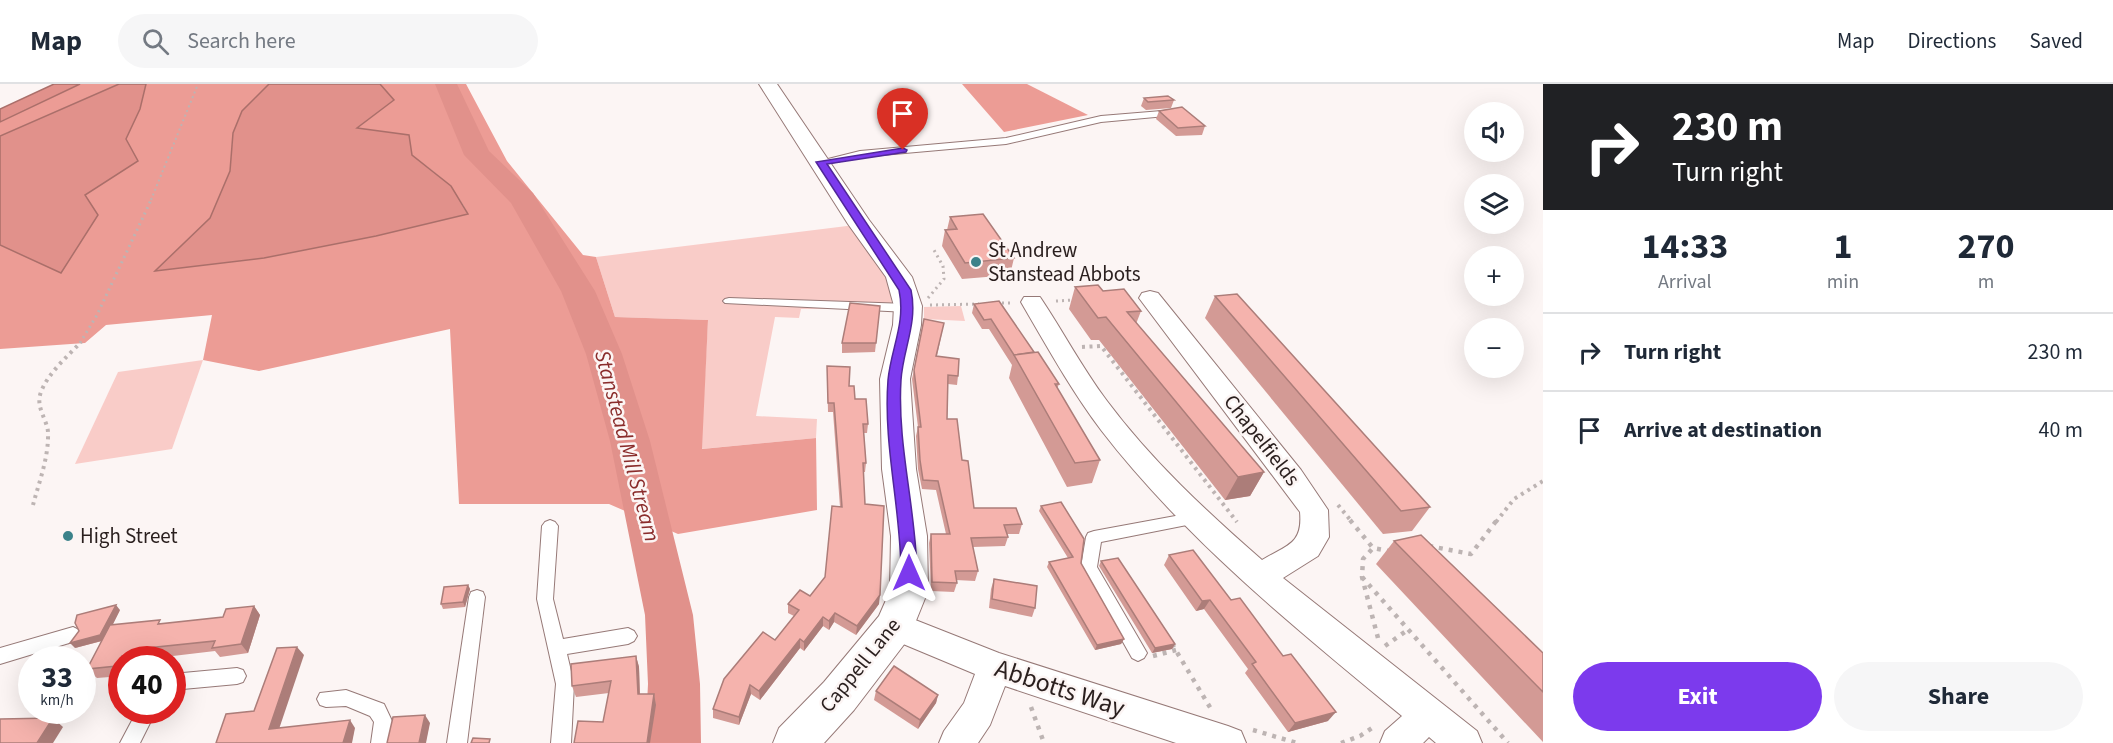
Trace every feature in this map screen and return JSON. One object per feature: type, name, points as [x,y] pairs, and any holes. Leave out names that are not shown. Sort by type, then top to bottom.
[{"type":"street","name":"Cappell Lane","points":[[768,84],[860,224],[899,277],[908,305],[907,325],[895,379],[899,469],[909,536],[909,591],[903,612],[895,626],[839,696],[795,743]]},
{"type":"street","name":"Chapelfields","points":[[1150,298],[1292,477],[1314,510],[1316,528],[1314,537],[1307,548],[1262,576]]},
{"type":"street","points":[[1032,302],[1070,364],[1121,437],[1198,517],[1262,576],[1464,743]]},
{"type":"street","name":"Abbotts Way","points":[[895,626],[1007,671],[1222,731]]},
{"type":"street","points":[[957,743],[1007,671]]},
{"type":"street","points":[[1398,743],[1428,715]]},
{"type":"lane","points":[[821,162],[860,154],[1006,141],[1101,119],[1174,113]]},
{"type":"lane","points":[[729,301],[908,305]]},
{"type":"lane","points":[[1138,653],[1089,567],[1094,537],[1198,517]]},
{"type":"lane","points":[[550,525],[545,599],[565,684],[561,743]]},
{"type":"lane","points":[[457,743],[477,597]]},
{"type":"lane","points":[[0,656],[73,635]]},
{"type":"lane","points":[[557,648],[628,636]]},
{"type":"lane","points":[[186,681],[237,676]]},
{"type":"lane","points":[[326,699],[346,698],[377,710],[383,721],[381,743]]},
{"type":"lane","points":[[130,743],[140,724]]},
{"type":"path","points":[[33,505],[46,456],[48,430],[40,410],[40,394],[50,376],[81,342],[97,315],[156,190],[198,84]]},
{"type":"path","points":[[908,305],[928,298],[945,279],[943,266],[934,250]]},
{"type":"path","points":[[1093,346],[1101,346],[1225,503],[1242,530]]},
{"type":"path","points":[[1418,547],[1427,546],[1471,554],[1514,499],[1543,481]]},
{"type":"path","points":[[1399,550],[1373,548],[1363,559],[1362,577],[1381,649],[1409,629]]},
{"type":"path","points":[[1362,577],[1509,743]]},
{"type":"path","points":[[1170,641],[1222,731]]},
{"type":"path","points":[[1158,655],[1176,650]]},
{"type":"path","points":[[1007,671],[1044,743]]},
{"type":"path","points":[[1341,743],[1360,736],[1377,725],[1383,712],[1387,681]]},
{"type":"shaded area","points":[[54,84],[80,84],[0,122],[0,109]]},
{"type":"shaded area","points":[[80,84],[119,84],[0,136],[0,122]]},
{"type":"shaded area","points":[[119,84],[146,84],[140,109],[126,139],[138,161],[85,195],[98,215],[61,273],[0,245],[0,136]]},
{"type":"shaded area","points":[[146,84],[269,84],[242,111],[233,133],[230,171],[210,218],[156,270],[264,258],[376,236],[468,214],[459,198],[435,173],[405,153],[357,128],[393,100],[380,84],[466,84],[507,161],[583,255],[596,257],[615,317],[708,320],[702,449],[816,438],[817,510],[678,534],[609,504],[459,504],[450,329],[259,371],[203,360],[212,315],[106,325],[85,343],[0,349],[0,245],[61,272],[85,195],[125,139],[140,109]]},
{"type":"shaded area","points":[[269,84],[380,84],[394,100],[357,128],[409,135],[412,155],[451,186],[468,214],[376,236],[264,258],[155,271],[210,218],[230,171],[233,133],[242,111]]},
{"type":"shaded area","points":[[962,84],[1027,84],[1088,115],[1004,132]]},
{"type":"shaded area","points":[[855,225],[891,286],[892,309],[801,309],[799,318],[775,317],[756,416],[817,419],[816,438],[701,449],[708,320],[615,317],[596,257]]},
{"type":"shaded area","points":[[961,306],[965,321],[924,319],[924,307]]},
{"type":"shaded area","points":[[203,360],[172,449],[75,464],[118,372]]},
{"type":"building","points":[[1168,96],[1174,100],[1148,102],[1144,98]]},
{"type":"building","points":[[1182,107],[1205,126],[1178,128],[1159,111]]},
{"type":"building","points":[[983,214],[1014,258],[965,263],[945,230],[957,229],[950,217]]},
{"type":"building","points":[[1098,285],[1103,291],[1124,289],[1141,311],[1127,312],[1264,472],[1238,477],[1106,317],[1098,318],[1075,287]]},
{"type":"building","points":[[1237,294],[1430,507],[1401,511],[1215,296]]},
{"type":"building","points":[[999,301],[1034,352],[1014,355],[991,319],[984,320],[974,304]]},
{"type":"building","points":[[850,303],[880,306],[876,343],[842,343]]},
{"type":"building","points":[[924,319],[944,323],[936,356],[959,359],[958,376],[948,375],[947,419],[957,419],[962,460],[968,461],[974,508],[1016,508],[1022,524],[1004,525],[1008,537],[971,538],[978,571],[955,571],[957,583],[932,582],[931,534],[950,534],[938,481],[923,480],[920,460],[918,427],[921,427],[914,370]]},
{"type":"building","points":[[1038,352],[1059,384],[1055,384],[1100,460],[1075,463],[1014,355]]},
{"type":"building","points":[[827,366],[850,367],[849,386],[854,386],[855,399],[866,399],[868,424],[863,424],[866,463],[863,463],[865,504],[884,506],[880,595],[857,626],[835,613],[829,621],[823,617],[804,642],[800,639],[759,691],[750,685],[739,717],[713,709],[724,679],[763,632],[775,640],[799,610],[788,604],[800,590],[810,596],[825,577],[832,506],[842,507],[834,403],[828,403]]},
{"type":"building","points":[[1061,502],[1084,539],[1081,563],[1124,639],[1097,645],[1049,562],[1073,557],[1041,506]]},
{"type":"building","points":[[1421,535],[1543,653],[1543,692],[1394,541]]},
{"type":"building","points":[[1193,550],[1231,600],[1240,598],[1283,656],[1291,654],[1336,712],[1295,723],[1252,664],[1256,662],[1210,600],[1202,601],[1169,555]]},
{"type":"building","points":[[1118,558],[1175,644],[1155,648],[1101,561]]},
{"type":"building","points":[[994,579],[1037,586],[1035,608],[992,599]]},
{"type":"building","points":[[468,585],[463,602],[441,604],[444,587]]},
{"type":"building","points":[[116,605],[100,635],[70,643],[79,631],[75,623],[77,615]]},
{"type":"building","points":[[254,606],[241,644],[212,648],[215,641],[166,646],[108,646],[108,667],[96,668],[96,652],[110,625],[160,620],[158,624],[223,617],[226,609]]},
{"type":"building","points":[[297,647],[269,729],[350,720],[343,743],[216,743],[226,714],[254,711],[277,648]]},
{"type":"building","points":[[636,656],[638,694],[654,694],[647,743],[574,743],[578,721],[603,722],[611,681],[572,686],[571,664]]},
{"type":"building","points":[[894,666],[938,695],[920,720],[876,691]]},
{"type":"building","points":[[425,715],[419,743],[387,743],[393,717]]},
{"type":"building","points":[[0,719],[18,719],[18,724],[49,724],[37,743],[0,743]]},
{"type":"building","points":[[473,738],[490,739],[489,743],[471,743]]},
{"type":"waterway","name":"Stanstead Mill Stream","points":[[446,84],[477,155],[523,199],[578,291],[604,354],[630,441],[669,615],[674,684],[673,743]]},
{"type":"place","name":"St Andrew Stanstead Abbots","points":[[976,262]]},
{"type":"place","name":"High Street","points":[[68,536]]},
{"type":"route","points":[[903,150],[860,154],[821,162],[860,224],[899,277],[905,290],[908,306],[907,325],[895,379],[895,408],[899,469],[909,536],[909,573]]}]
